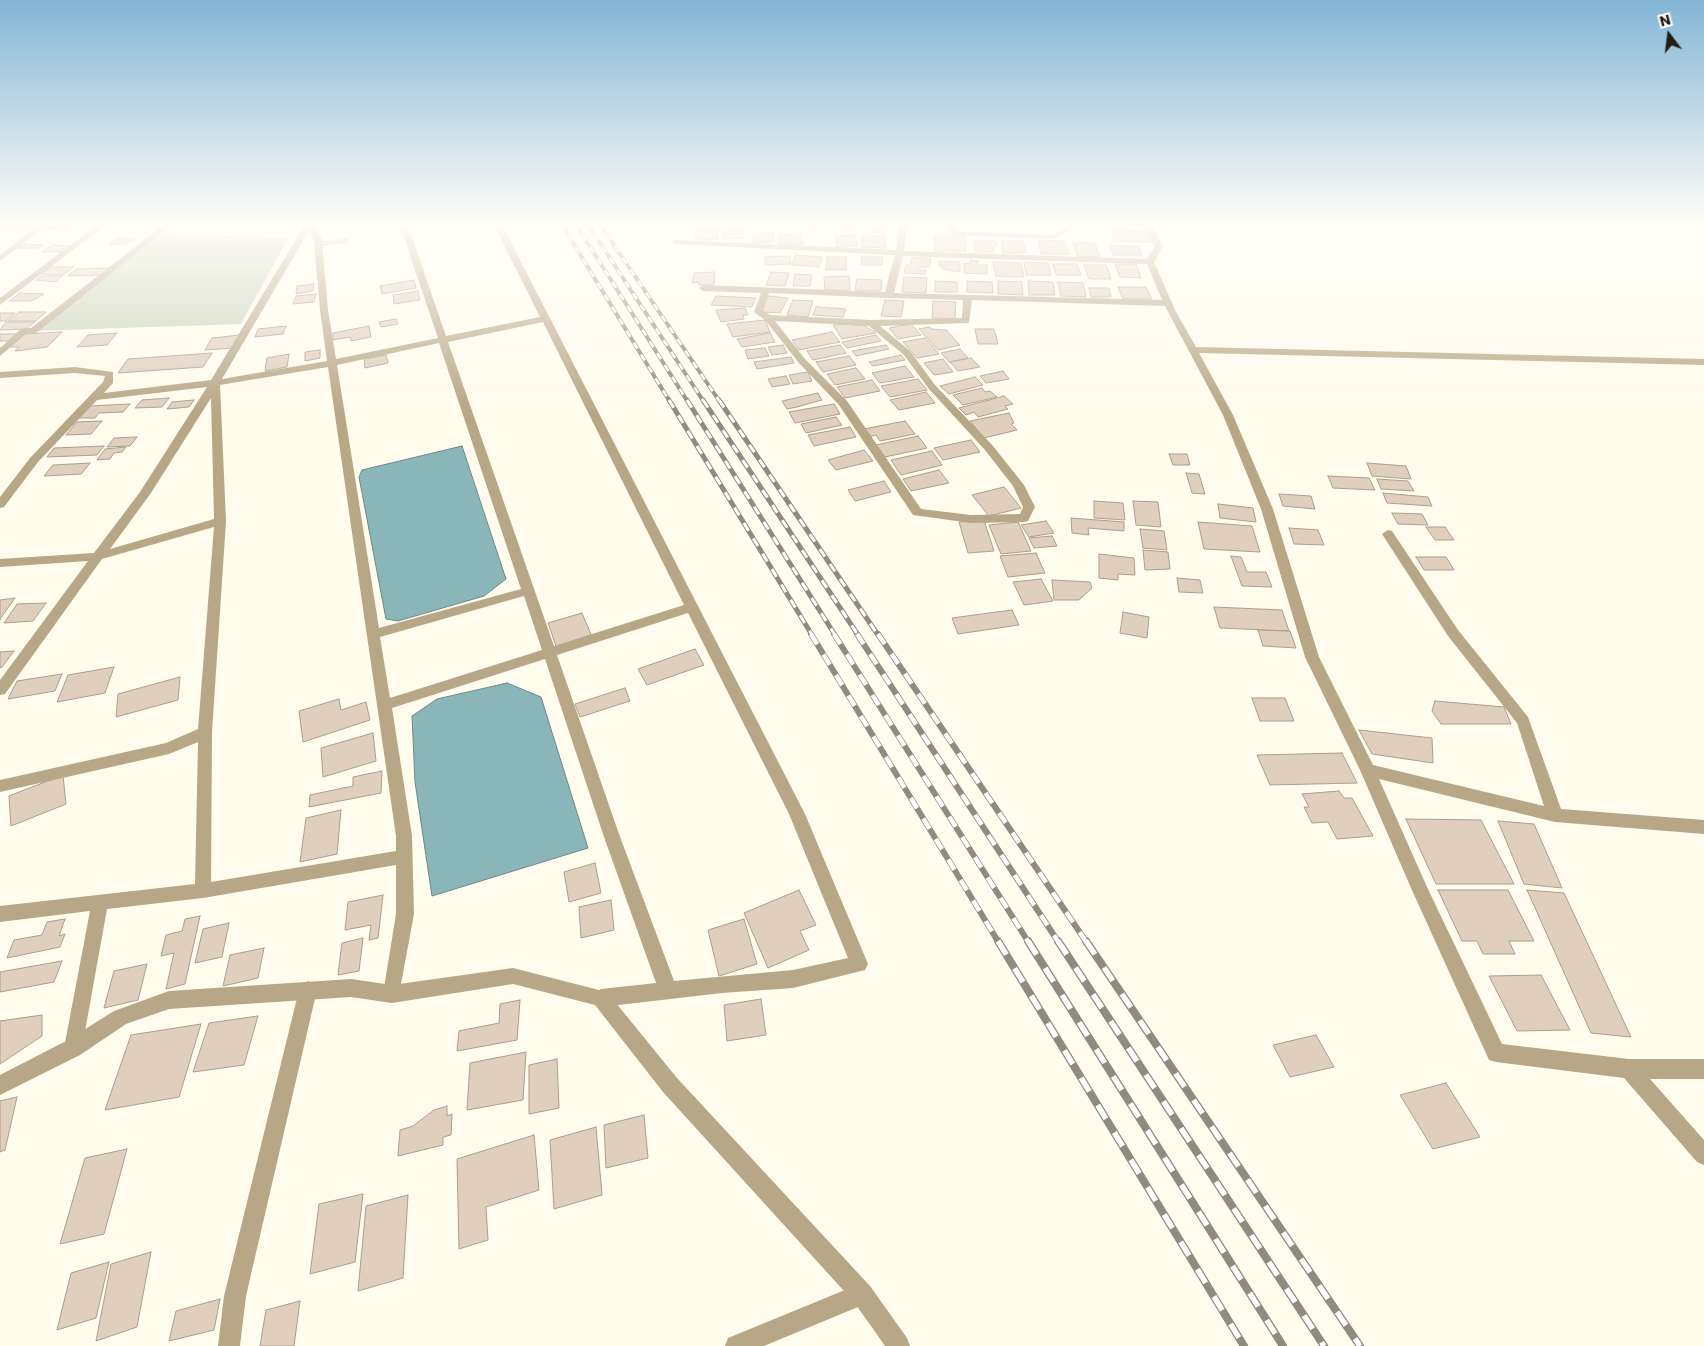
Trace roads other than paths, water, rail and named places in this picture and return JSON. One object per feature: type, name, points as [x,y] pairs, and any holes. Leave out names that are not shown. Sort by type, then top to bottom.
[{"type":"street","points":[[0,302],[22,286]]},
{"type":"street","points":[[0,353],[24,331],[33,331],[91,286]]},
{"type":"street","points":[[0,690],[145,493],[215,383],[273,286]]},
{"type":"street","points":[[323,286],[333,364],[404,836],[405,914],[392,994]]},
{"type":"street","points":[[423,286],[528,592],[668,990]]},
{"type":"street","points":[[0,1085],[74,1048],[121,1017],[168,1000],[351,988],[392,994],[513,976],[601,998],[793,979],[859,964],[797,814],[530,286]]},
{"type":"street","points":[[889,295],[891,286]]},
{"type":"street","points":[[1160,286],[1228,415],[1267,508],[1312,657],[1368,770],[1419,888],[1496,1053],[1629,1069],[1704,1069]]},
{"type":"street","points":[[703,288],[1168,303]]},
{"type":"street","points":[[766,290],[758,312],[768,318],[802,361],[843,403],[917,512],[971,519],[1024,518],[1029,507],[1018,486],[989,448],[932,386],[906,353],[871,323]]},
{"type":"street","points":[[768,318],[871,323],[966,321],[968,297]]},
{"type":"street","points":[[96,397],[215,383],[333,364],[547,318]]},
{"type":"street","points":[[1193,350],[1704,362]]},
{"type":"street","points":[[0,376],[75,370],[110,374],[108,383],[34,460],[0,506]]},
{"type":"street","points":[[202,890],[205,732],[220,521],[215,383]]},
{"type":"street","points":[[0,563],[100,555],[220,521]]},
{"type":"street","points":[[1388,534],[1452,633],[1523,721],[1555,815]]},
{"type":"street","points":[[374,634],[528,592]]},
{"type":"street","points":[[384,704],[550,654],[692,607]]},
{"type":"street","points":[[0,786],[169,748],[205,732]]},
{"type":"street","points":[[1368,770],[1555,815],[1704,827]]},
{"type":"street","points":[[0,914],[202,890],[404,857]]},
{"type":"street","points":[[74,1048],[100,902]]},
{"type":"street","points":[[229,1346],[235,1296],[308,990]]},
{"type":"street","points":[[601,998],[670,1085],[862,1294],[899,1346]]},
{"type":"street","points":[[1629,1069],[1704,1155]]},
{"type":"street","points":[[736,1346],[862,1294]]},
{"type":"water","points":[[462,446],[506,579],[484,596],[398,621],[386,619],[359,477],[362,470]]},
{"type":"water","points":[[507,683],[541,697],[588,848],[432,896],[415,782],[412,716],[437,699]]},
{"type":"railway","points":[[599,286],[670,402]]},
{"type":"railway","points":[[615,286],[688,402]]},
{"type":"railway","points":[[628,286],[704,402]]},
{"type":"railway","points":[[641,286],[720,402]]},
{"type":"railway","points":[[669,400],[812,635]]},
{"type":"railway","points":[[687,400],[835,635]]},
{"type":"railway","points":[[703,400],[858,635]]},
{"type":"railway","points":[[719,400],[878,635]]},
{"type":"railway","points":[[811,634],[999,943]]},
{"type":"railway","points":[[834,634],[1029,943]]},
{"type":"railway","points":[[857,634],[1059,943]]},
{"type":"railway","points":[[878,634],[1087,943]]},
{"type":"railway","points":[[998,941],[1244,1346]]},
{"type":"railway","points":[[1028,941],[1283,1346]]},
{"type":"railway","points":[[1058,941],[1324,1346]]},
{"type":"railway","points":[[1086,941],[1360,1346]]}]
